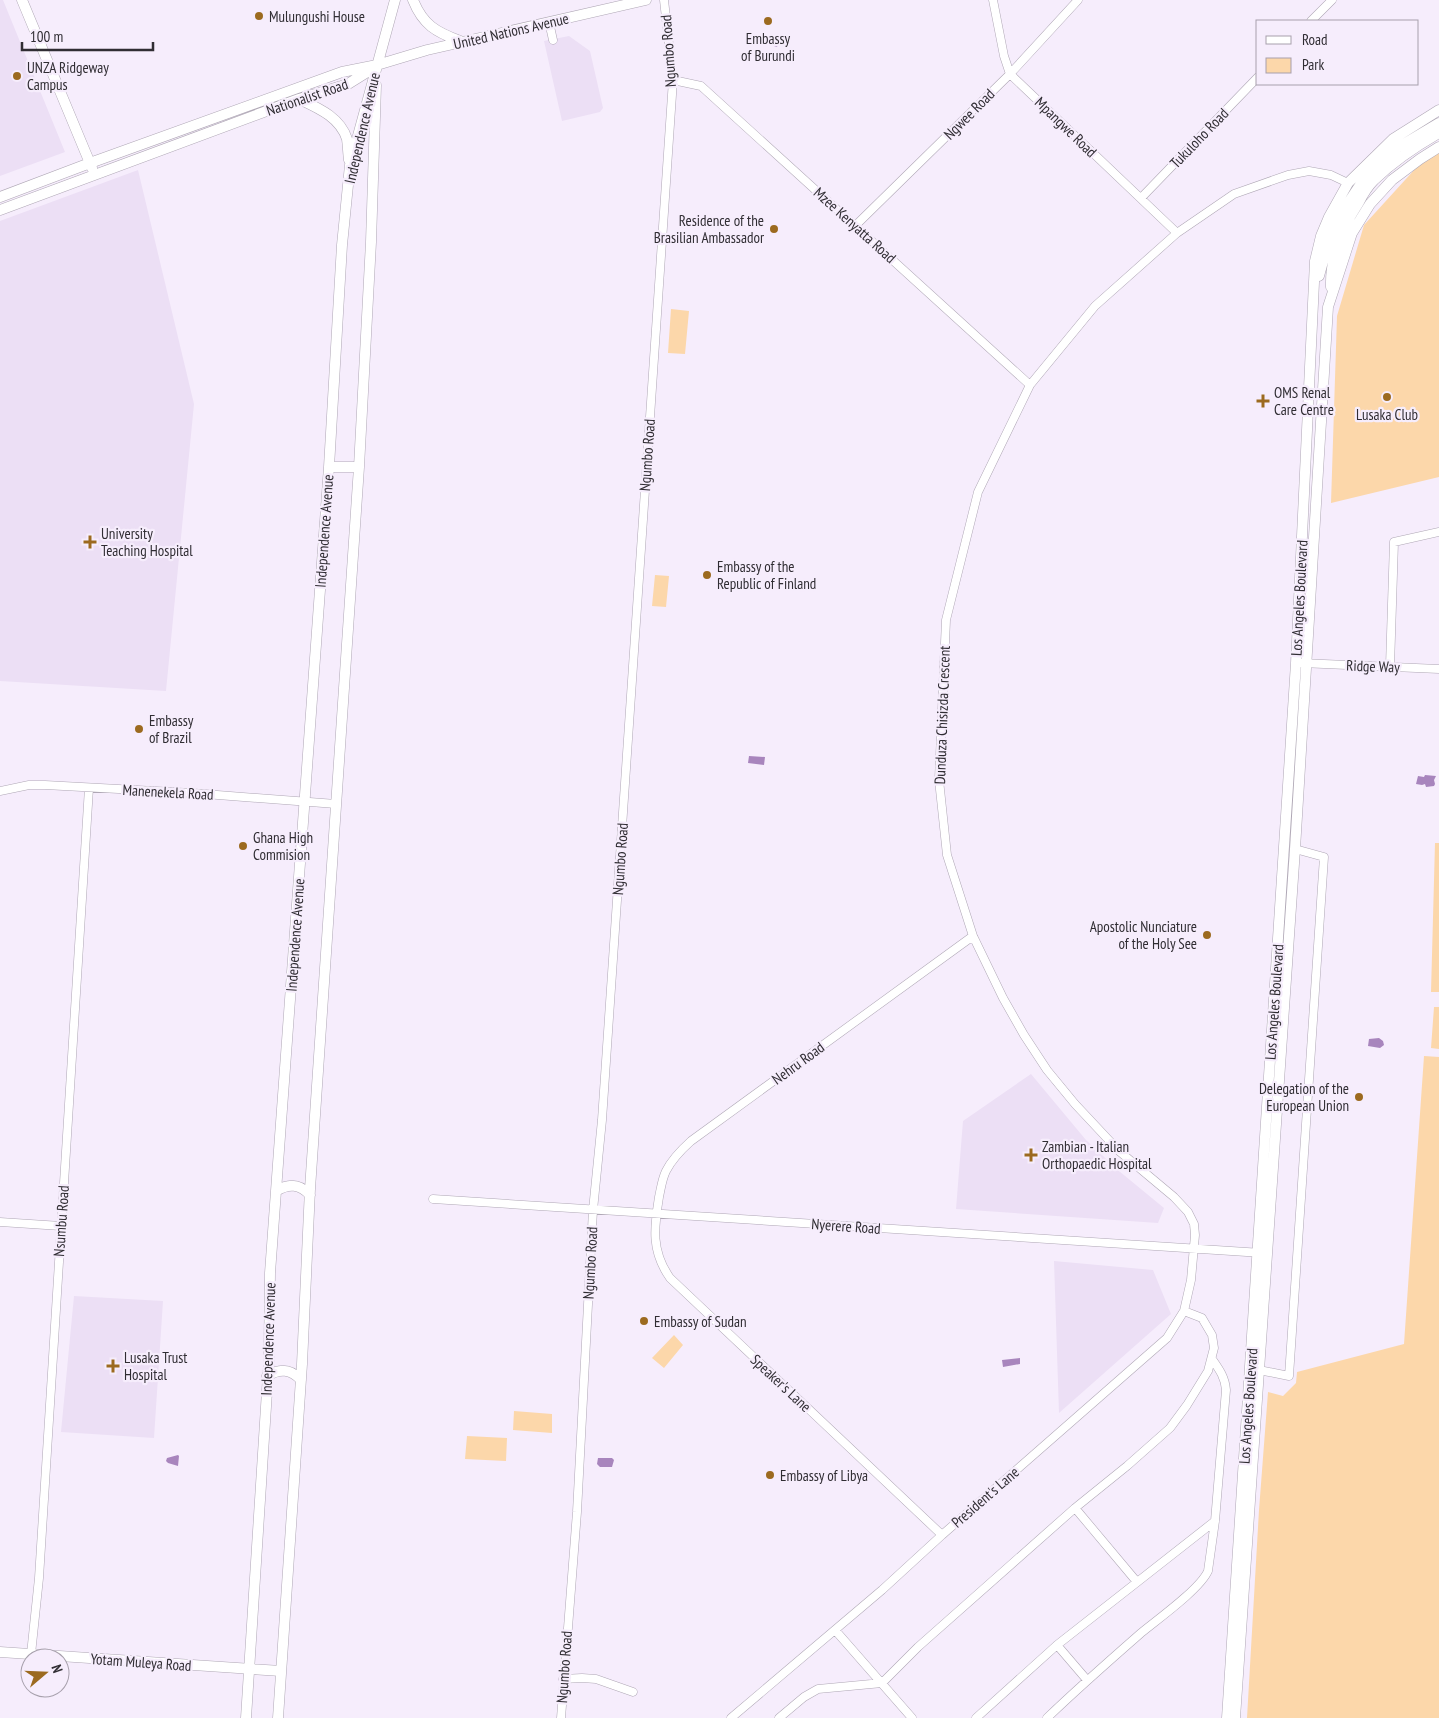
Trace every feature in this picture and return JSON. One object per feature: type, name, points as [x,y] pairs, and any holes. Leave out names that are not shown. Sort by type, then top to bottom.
[{"type":"main road","points":[[22,0],[94,174]]},
{"type":"main road","name":"Independence Avenue","points":[[246,1718],[269,1360],[270,1273],[329,467],[342,245],[350,166],[395,0]]},
{"type":"main road","points":[[413,0],[424,21],[429,26],[461,42]]},
{"type":"main road","name":"United Nations Avenue","points":[[377,65],[427,50],[646,0]]},
{"type":"main road","name":"Nationalist Road","points":[[0,198],[90,163],[342,72],[377,65]]},
{"type":"main road","name":"Nationalist Road","points":[[0,210],[299,99],[348,84],[377,65]]},
{"type":"main road","name":"Independence Avenue","points":[[278,1718],[302,1364],[311,1179],[359,467],[371,242],[377,65]]},
{"type":"main road","points":[[299,99],[328,114],[341,128],[347,139],[350,166]]},
{"type":"main road","name":"Los Angeles Boulevard","points":[[1262,1253],[1295,849],[1315,261],[1321,236],[1329,217],[1348,183],[1393,139],[1407,128],[1439,110]]},
{"type":"main road","name":"Los Angeles Boulevard","points":[[1315,286],[1327,247],[1340,215],[1366,176],[1398,148],[1439,123]]},
{"type":"main road","name":"Los Angeles Boulevard","points":[[1331,293],[1330,273],[1335,249],[1348,219],[1372,181],[1403,155],[1439,133]]},
{"type":"main road","name":"Los Angeles Boulevard","points":[[1227,1718],[1254,1369],[1301,663],[1328,307],[1352,233],[1370,204],[1392,180],[1439,147]]},
{"type":"main road","points":[[329,467],[359,467]]},
{"type":"main road","points":[[277,1175],[287,1183],[294,1185],[311,1179]]},
{"type":"main road","points":[[276,1190],[288,1185],[294,1185],[306,1190],[310,1195]]},
{"type":"main road","points":[[269,1360],[278,1368],[284,1370],[297,1368],[302,1364]]},
{"type":"main road","name":"Los Angeles Boulevard","points":[[1235,1718],[1254,1369]]},
{"type":"main road","points":[[267,1376],[279,1370],[285,1370],[297,1375],[301,1380]]},
{"type":"main road","name":"Yotam Muleya Road","points":[[0,1652],[20,1653]]},
{"type":"main road","name":"Yotam Muleya Road","points":[[70,1657],[281,1671]]},
{"type":"street","name":"Ngumbo Road","points":[[561,1718],[580,1464],[593,1210],[602,1120],[673,80],[664,0]]},
{"type":"street","name":"Mpangwe Road","points":[[993,0],[1004,56],[1010,74],[1177,233]]},
{"type":"street","name":"Ngwee Road","points":[[856,225],[1010,74],[1078,0]]},
{"type":"street","points":[[1313,20],[1332,0]]},
{"type":"street","points":[[549,22],[553,40]]},
{"type":"street","name":"Tukuloho Road","points":[[1141,198],[1256,79]]},
{"type":"street","name":"Mzee Kenyatta Road","points":[[673,80],[701,86],[1030,385]]},
{"type":"street","name":"Dunduza Chisizda Crescent","points":[[1194,1249],[1194,1224],[1188,1212],[1174,1197],[1119,1151],[1075,1104],[1047,1070],[1003,998],[973,936],[948,855],[938,780],[946,620],[978,492],[1030,385],[1095,306],[1177,233],[1234,194],[1288,175],[1309,171],[1331,175],[1348,183]]},
{"type":"street","points":[[1390,666],[1394,542],[1439,532]]},
{"type":"street","name":"Ridge Way","points":[[1301,663],[1439,669]]},
{"type":"street","name":"Manenekela Road","points":[[0,791],[29,785],[336,804]]},
{"type":"street","name":"Nsumbu Road","points":[[33,1648],[39,1578],[89,788]]},
{"type":"street","points":[[1254,1369],[1289,1376],[1324,857],[1295,849]]},
{"type":"street","name":"Nehru Road","points":[[656,1214],[662,1181],[666,1171],[675,1156],[690,1141],[973,936]]},
{"type":"street","name":"Nyerere Road","points":[[434,1199],[1262,1253]]},
{"type":"street","name":"Speaker's Lane","points":[[656,1214],[654,1237],[657,1253],[662,1267],[670,1278],[942,1535]]},
{"type":"street","points":[[0,1222],[61,1226]]},
{"type":"street","name":"President's Lane","points":[[731,1718],[882,1590],[1167,1338],[1184,1311],[1191,1280],[1194,1249]]},
{"type":"street","points":[[779,1718],[804,1697],[818,1689],[882,1683],[918,1647],[1075,1508],[1170,1428],[1208,1371],[1214,1348],[1212,1335],[1202,1318],[1184,1311]]},
{"type":"street","points":[[1046,1718],[1087,1680],[1186,1596],[1206,1576],[1215,1520],[1226,1390],[1222,1372],[1212,1359]]},
{"type":"street","points":[[1075,1508],[1136,1582]]},
{"type":"street","points":[[976,1718],[1057,1645],[1215,1520]]},
{"type":"street","points":[[835,1630],[912,1718]]},
{"type":"street","points":[[1057,1645],[1087,1680]]},
{"type":"street","points":[[563,1679],[596,1679],[634,1692]]},
{"type":"shaded area","name":"UNZA Ridgeway Campus","points":[[0,0],[3,0],[65,152],[0,176]]},
{"type":"shaded area","points":[[569,36],[590,51],[603,108],[600,112],[562,121],[544,41]]},
{"type":"shaded area","points":[[767,36],[780,40],[777,47],[765,43]]},
{"type":"shaded area","name":"University Teaching Hospital","points":[[138,170],[194,404],[166,691],[0,681],[0,221]]},
{"type":"shaded area","points":[[749,756],[765,757],[764,765],[748,763]]},
{"type":"shaded area","points":[[1425,775],[1436,776],[1434,786],[1426,787],[1425,784],[1416,784],[1418,776],[1424,777]]},
{"type":"shaded area","points":[[1379,1038],[1383,1041],[1384,1045],[1380,1048],[1368,1046],[1369,1039]]},
{"type":"shaded area","name":"Zambian - Italian Orthopaedic Hospital","points":[[1031,1074],[1086,1140],[1119,1171],[1164,1208],[1158,1223],[956,1209],[963,1121]]},
{"type":"shaded area","points":[[1054,1261],[1153,1270],[1171,1314],[1059,1413]]},
{"type":"shaded area","name":"Lusaka Trust Hospital","points":[[74,1296],[163,1301],[154,1438],[61,1432]]},
{"type":"shaded area","points":[[1020,1358],[1020,1364],[1003,1367],[1002,1360]]},
{"type":"shaded area","points":[[178,1455],[178,1466],[166,1461],[167,1458]]},
{"type":"shaded area","points":[[598,1458],[612,1458],[614,1460],[612,1467],[600,1467],[597,1464]]},
{"type":"green space","name":"Lusaka Club","points":[[1439,150],[1439,477],[1331,503],[1337,316],[1364,225],[1426,157]]},
{"type":"green space","points":[[671,309],[689,311],[685,354],[668,353]]},
{"type":"green space","points":[[655,575],[669,576],[666,607],[652,606]]},
{"type":"green space","points":[[1435,843],[1439,843],[1439,992],[1431,992]]},
{"type":"green space","points":[[1434,1007],[1439,1007],[1439,1049],[1431,1048]]},
{"type":"green space","points":[[1424,1056],[1439,1057],[1439,1718],[1247,1718],[1268,1392],[1283,1396],[1296,1383],[1297,1372],[1404,1344]]},
{"type":"green space","points":[[674,1335],[683,1345],[664,1368],[652,1358]]},
{"type":"green space","points":[[514,1411],[552,1414],[552,1433],[513,1430]]},
{"type":"green space","points":[[467,1436],[507,1438],[506,1461],[465,1459]]},
{"type":"place","name":"Mulungushi House","points":[[259,16]]},
{"type":"place","name":"Embassy of Burundi","points":[[768,21]]},
{"type":"place","name":"UNZA Ridgeway Campus","points":[[17,76]]},
{"type":"place","name":"Residence of the Brasilian Ambassador","points":[[774,229]]},
{"type":"place","name":"Lusaka Club","points":[[1387,397]]},
{"type":"place","name":"OMS Renal Care Centre","points":[[1263,401]]},
{"type":"place","name":"University Teaching Hospital","points":[[90,542]]},
{"type":"place","name":"Embassy of the Republic of Finland","points":[[707,575]]},
{"type":"place","name":"Embassy of Brazil","points":[[139,729]]},
{"type":"place","name":"Ghana High Commision","points":[[243,846]]},
{"type":"place","name":"Apostolic Nunciature of the Holy See","points":[[1207,935]]},
{"type":"place","name":"Delegation of the European Union","points":[[1359,1097]]},
{"type":"place","name":"Zambian - Italian Orthopaedic Hospital","points":[[1031,1155]]},
{"type":"place","name":"Embassy of Sudan","points":[[644,1321]]},
{"type":"place","name":"Lusaka Trust Hospital","points":[[113,1366]]},
{"type":"place","name":"Embassy of Libya","points":[[770,1475]]}]
